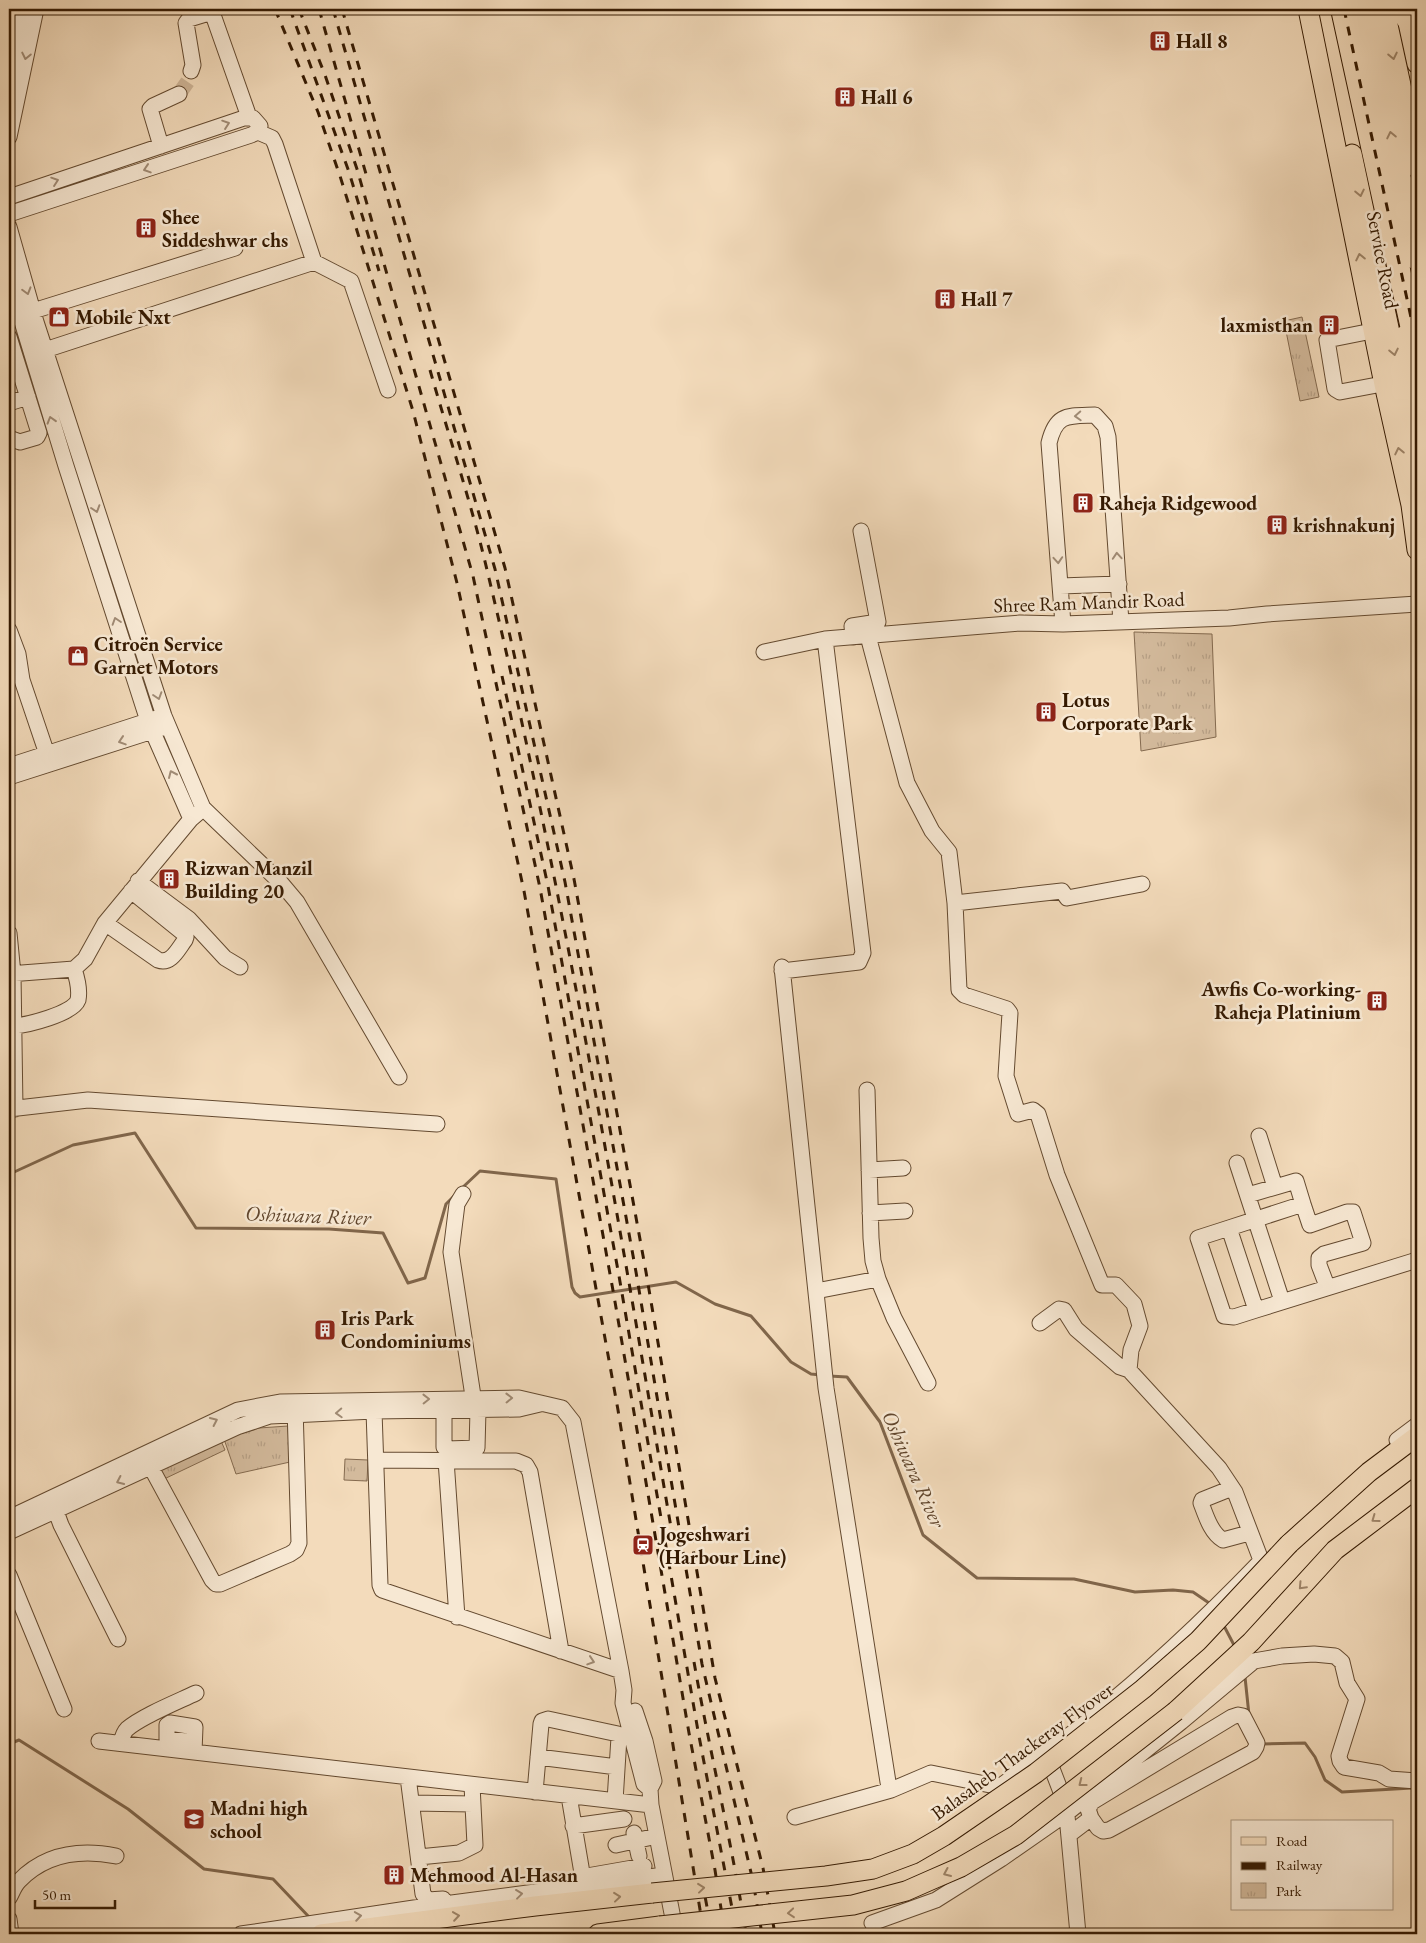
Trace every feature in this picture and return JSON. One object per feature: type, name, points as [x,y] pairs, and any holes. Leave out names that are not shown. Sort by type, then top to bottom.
[{"type":"highway","points":[[1342,9],[1414,318],[1417,352]]},
{"type":"highway","points":[[1364,9],[1416,255]]},
{"type":"highway","points":[[1383,9],[1417,166]]},
{"type":"main road","name":"Service Road","points":[[1308,9],[1339,124],[1373,290],[1377,329],[1417,550]]},
{"type":"main road","points":[[1321,9],[1339,124]]},
{"type":"main road","points":[[1335,9],[1417,393]]},
{"type":"main road","points":[[1405,13],[1417,64]]},
{"type":"main road","points":[[1388,383],[1417,459]]},
{"type":"main road","name":"Balasaheb Thackeray Flyover","points":[[321,1934],[535,1906],[835,1874],[873,1868],[913,1854],[944,1836],[1036,1773],[1144,1689],[1198,1640],[1289,1544],[1300,1528],[1417,1436]]},
{"type":"main road","points":[[598,1934],[668,1930],[853,1905],[906,1891],[962,1867],[1016,1835],[1176,1711],[1251,1642],[1335,1550],[1416,1490]]},
{"type":"street","points":[[9,73],[30,9]]},
{"type":"street","points":[[9,137],[30,9]]},
{"type":"street","points":[[191,71],[192,65],[186,23],[188,19],[212,12],[249,117]]},
{"type":"street","points":[[161,146],[150,109],[152,106],[179,94]]},
{"type":"street","points":[[9,197],[249,117],[258,122],[260,126],[258,132]]},
{"type":"street","points":[[9,214],[258,132],[272,138],[314,262],[351,281],[388,390]]},
{"type":"street","points":[[201,133],[207,149]]},
{"type":"street","points":[[83,172],[88,188]]},
{"type":"street","points":[[9,227],[25,322],[45,350],[166,721],[203,808],[281,883],[297,902],[399,1077]]},
{"type":"street","points":[[25,322],[235,248]]},
{"type":"street","points":[[45,350],[314,262]]},
{"type":"street","points":[[9,280],[25,322],[66,466],[151,726],[191,819]]},
{"type":"street","points":[[1377,329],[1326,341],[1335,389],[1340,392],[1388,383]]},
{"type":"street","points":[[9,337],[39,435],[20,442],[9,438]]},
{"type":"street","points":[[9,403],[28,397]]},
{"type":"street","points":[[1063,624],[1049,443],[1052,431],[1065,416],[1095,415],[1105,426],[1108,437],[1121,622]]},
{"type":"street","points":[[861,531],[870,632],[906,782],[932,831],[949,852],[959,990],[964,995],[1007,1009],[1010,1013],[1006,1076],[1018,1114],[1033,1110],[1038,1114],[1057,1175],[1102,1285],[1116,1285],[1134,1304],[1140,1326],[1131,1350],[1129,1370]]},
{"type":"street","points":[[1060,586],[1119,584]]},
{"type":"street","name":"Shree Ram Mandir Road","points":[[764,652],[870,632],[1020,623],[1063,624],[1229,618],[1417,604]]},
{"type":"street","points":[[9,630],[19,658],[15,678],[48,759]]},
{"type":"street","points":[[825,639],[862,953],[859,962],[782,969],[826,1388],[888,1782],[891,1790]]},
{"type":"street","points":[[9,766],[48,759],[166,721]]},
{"type":"street","points":[[9,778],[48,759]]},
{"type":"street","points":[[11,974],[74,969],[85,959],[105,923],[191,819],[203,808]]},
{"type":"street","points":[[954,903],[1062,891],[1067,898],[1142,884]]},
{"type":"street","points":[[105,923],[158,960],[163,962],[169,960],[186,937],[135,886]]},
{"type":"street","points":[[135,886],[189,919],[225,958],[240,967]]},
{"type":"street","points":[[9,933],[14,1026],[11,1058],[12,1109],[88,1100],[437,1124]]},
{"type":"street","points":[[14,1026],[45,1020],[73,1006],[78,1000],[74,969]]},
{"type":"street","points":[[866,1090],[873,1261],[894,1318],[928,1383]]},
{"type":"street","points":[[1259,1136],[1276,1187]]},
{"type":"street","points":[[1237,1163],[1282,1301]]},
{"type":"street","points":[[869,1170],[903,1168]]},
{"type":"street","points":[[1248,1195],[1296,1181],[1310,1225],[1347,1212],[1353,1212],[1362,1235],[1363,1243],[1324,1254],[1319,1258],[1319,1265],[1327,1286]]},
{"type":"street","points":[[444,1410],[444,1447],[447,1449],[477,1448],[475,1406],[450,1252],[457,1204],[463,1194]]},
{"type":"street","points":[[1303,1204],[1198,1238],[1224,1316],[1234,1317],[1327,1286],[1417,1260]]},
{"type":"street","points":[[870,1213],[905,1211]]},
{"type":"street","points":[[1229,1228],[1256,1310]]},
{"type":"street","points":[[816,1291],[878,1278]]},
{"type":"street","points":[[1040,1323],[1059,1310],[1064,1310],[1076,1330],[1120,1366],[1129,1370],[1219,1468],[1232,1488],[1261,1560]]},
{"type":"street","points":[[296,1408],[374,1411],[444,1410],[519,1398],[562,1408],[573,1422],[621,1671],[624,1690],[623,1703],[644,1784],[650,1789],[651,1805],[664,1875],[668,1930]]},
{"type":"street","points":[[9,1532],[35,1513],[188,1441],[296,1408],[475,1406]]},
{"type":"street","points":[[147,1460],[212,1580],[216,1584],[220,1584],[296,1550],[299,1543],[296,1408]]},
{"type":"street","points":[[374,1411],[380,1585],[382,1590],[621,1671]]},
{"type":"street","points":[[795,1817],[891,1790],[931,1773],[995,1786],[1002,1785],[1090,1719],[1141,1676],[1220,1604],[1261,1560],[1300,1528],[1342,1484],[1417,1425]]},
{"type":"street","points":[[376,1460],[516,1461],[526,1465],[530,1472],[561,1651]]},
{"type":"street","points":[[446,1460],[457,1617]]},
{"type":"street","points":[[1232,1488],[1202,1500],[1201,1503],[1211,1527],[1220,1539],[1223,1540],[1249,1533]]},
{"type":"street","points":[[53,1505],[61,1525],[118,1639]]},
{"type":"street","points":[[9,1518],[35,1513]]},
{"type":"street","points":[[11,1585],[64,1709]]},
{"type":"street","points":[[872,1923],[946,1895],[1001,1859],[1067,1813],[1195,1711],[1254,1661],[1282,1656],[1314,1654],[1335,1656],[1342,1662],[1347,1683],[1357,1699],[1339,1756],[1340,1762],[1344,1767],[1379,1773],[1389,1779],[1417,1781]]},
{"type":"street","points":[[120,1743],[126,1730],[167,1706],[196,1693]]},
{"type":"street","points":[[1232,1716],[1243,1716],[1256,1743],[1256,1747],[1252,1752],[1109,1830],[1103,1831],[1098,1828],[1091,1818],[1088,1809],[1092,1802],[1232,1716]]},
{"type":"street","points":[[535,1792],[541,1724],[542,1721],[548,1719],[618,1734],[615,1802]]},
{"type":"street","points":[[99,1741],[194,1747],[408,1777],[651,1805]]},
{"type":"street","points":[[1046,1752],[1066,1805],[1078,1934]]},
{"type":"street","points":[[538,1757],[617,1767]]},
{"type":"street","points":[[408,1777],[423,1894],[428,1900],[482,1893]]},
{"type":"street","points":[[419,1857],[460,1853],[475,1845],[472,1785]]},
{"type":"street","points":[[804,1872],[882,1860],[928,1839],[974,1811],[995,1786]]},
{"type":"street","points":[[569,1796],[580,1870],[584,1875],[642,1861],[635,1837]]},
{"type":"street","points":[[412,1803],[473,1804]]},
{"type":"street","points":[[1070,1834],[1091,1818]]},
{"type":"street","points":[[573,1826],[624,1819]]},
{"type":"street","points":[[616,1845],[635,1837],[657,1836]]},
{"type":"street","points":[[9,1898],[18,1882],[43,1863],[58,1856],[98,1852],[116,1856]]},
{"type":"street","points":[[241,1934],[414,1908],[664,1875]]},
{"type":"street","points":[[9,1919],[11,1934]]},
{"type":"green space","points":[[1302,317],[1319,397],[1300,401],[1284,321]]},
{"type":"green space","points":[[1134,632],[1212,634],[1216,737],[1141,751]]},
{"type":"green space","points":[[288,1426],[290,1462],[236,1474],[224,1439],[259,1428]]},
{"type":"green space","points":[[217,1432],[225,1450],[162,1480],[153,1461]]},
{"type":"green space","points":[[345,1459],[368,1460],[367,1481],[344,1480]]},
{"type":"waterway","name":"Oshiwara River","points":[[9,1170],[12,1173],[73,1145],[135,1133],[196,1228],[329,1229],[383,1233],[408,1283],[425,1278],[446,1204],[454,1196]]},
{"type":"waterway","name":"Oshiwara River","points":[[462,1188],[480,1171],[556,1179],[572,1287],[580,1297],[676,1282],[715,1304],[751,1316],[791,1362],[811,1374],[821,1375]]},
{"type":"waterway","name":"Oshiwara River","points":[[829,1376],[847,1377],[880,1422],[923,1535],[977,1578],[1074,1579],[1135,1592],[1173,1590],[1193,1592],[1212,1605]]},
{"type":"waterway","name":"Oshiwara River","points":[[1223,1624],[1235,1647]]},
{"type":"waterway","name":"Oshiwara River","points":[[1245,1677],[1249,1715]]},
{"type":"waterway","points":[[9,1744],[19,1740],[128,1809],[204,1869],[273,1879],[310,1918]]},
{"type":"waterway","name":"Oshiwara River","points":[[1262,1744],[1305,1743],[1315,1757],[1325,1780],[1342,1792],[1412,1788]]},
{"type":"tunnel","points":[[179,94],[188,81],[191,71]]},
{"type":"railway","points":[[275,9],[318,112],[340,176],[413,411],[457,583],[524,891],[618,1410],[704,1934]]},
{"type":"railway","points":[[290,9],[349,172],[379,271]]},
{"type":"railway","points":[[299,9],[325,75],[357,169],[473,576],[540,888],[614,1296],[725,1934]]},
{"type":"railway","points":[[319,9],[366,174]]},
{"type":"railway","points":[[333,9],[495,569],[565,882],[636,1272],[702,1664],[753,1881],[762,1934]]},
{"type":"railway","points":[[342,9],[505,568],[574,879],[646,1272],[715,1678],[763,1868],[775,1934]]},
{"type":"railway","points":[[1344,9],[1417,345]]},
{"type":"railway","points":[[430,370],[482,548],[542,817],[589,1061],[675,1551]]},
{"type":"railway","points":[[502,676],[548,886],[619,1276],[698,1731],[737,1934]]},
{"type":"railway","points":[[694,1662],[746,1934]]},
{"type":"railway","points":[[702,1880],[712,1934]]},
{"type":"place","name":"Hall 8","points":[[1160,41]]},
{"type":"place","name":"Hall 6","points":[[845,97]]},
{"type":"place","name":"Shee Siddeshwar chs","points":[[146,228]]},
{"type":"place","name":"Hall 7","points":[[945,299]]},
{"type":"place","name":"Mobile Nxt","points":[[59,317]]},
{"type":"place","name":"laxmisthan","points":[[1329,325]]},
{"type":"place","name":"Raheja Ridgewood","points":[[1083,503]]},
{"type":"place","name":"krishnakunj","points":[[1277,525]]},
{"type":"place","name":"Citroën Service Garnet Motors","points":[[78,656]]},
{"type":"place","name":"Lotus Corporate Park","points":[[1046,712]]},
{"type":"place","name":"Rizwan Manzil Building 20","points":[[169,879]]},
{"type":"place","name":"Awfis Co-working- Raheja Platinium","points":[[1377,1001]]},
{"type":"place","name":"Iris Park Condominiums","points":[[325,1330]]},
{"type":"place","name":"Jogeshwari (Harbour Line)","points":[[643,1545]]},
{"type":"place","name":"Madni high school","points":[[194,1819]]},
{"type":"place","name":"Mehmood Al-Hasan","points":[[394,1875]]}]
